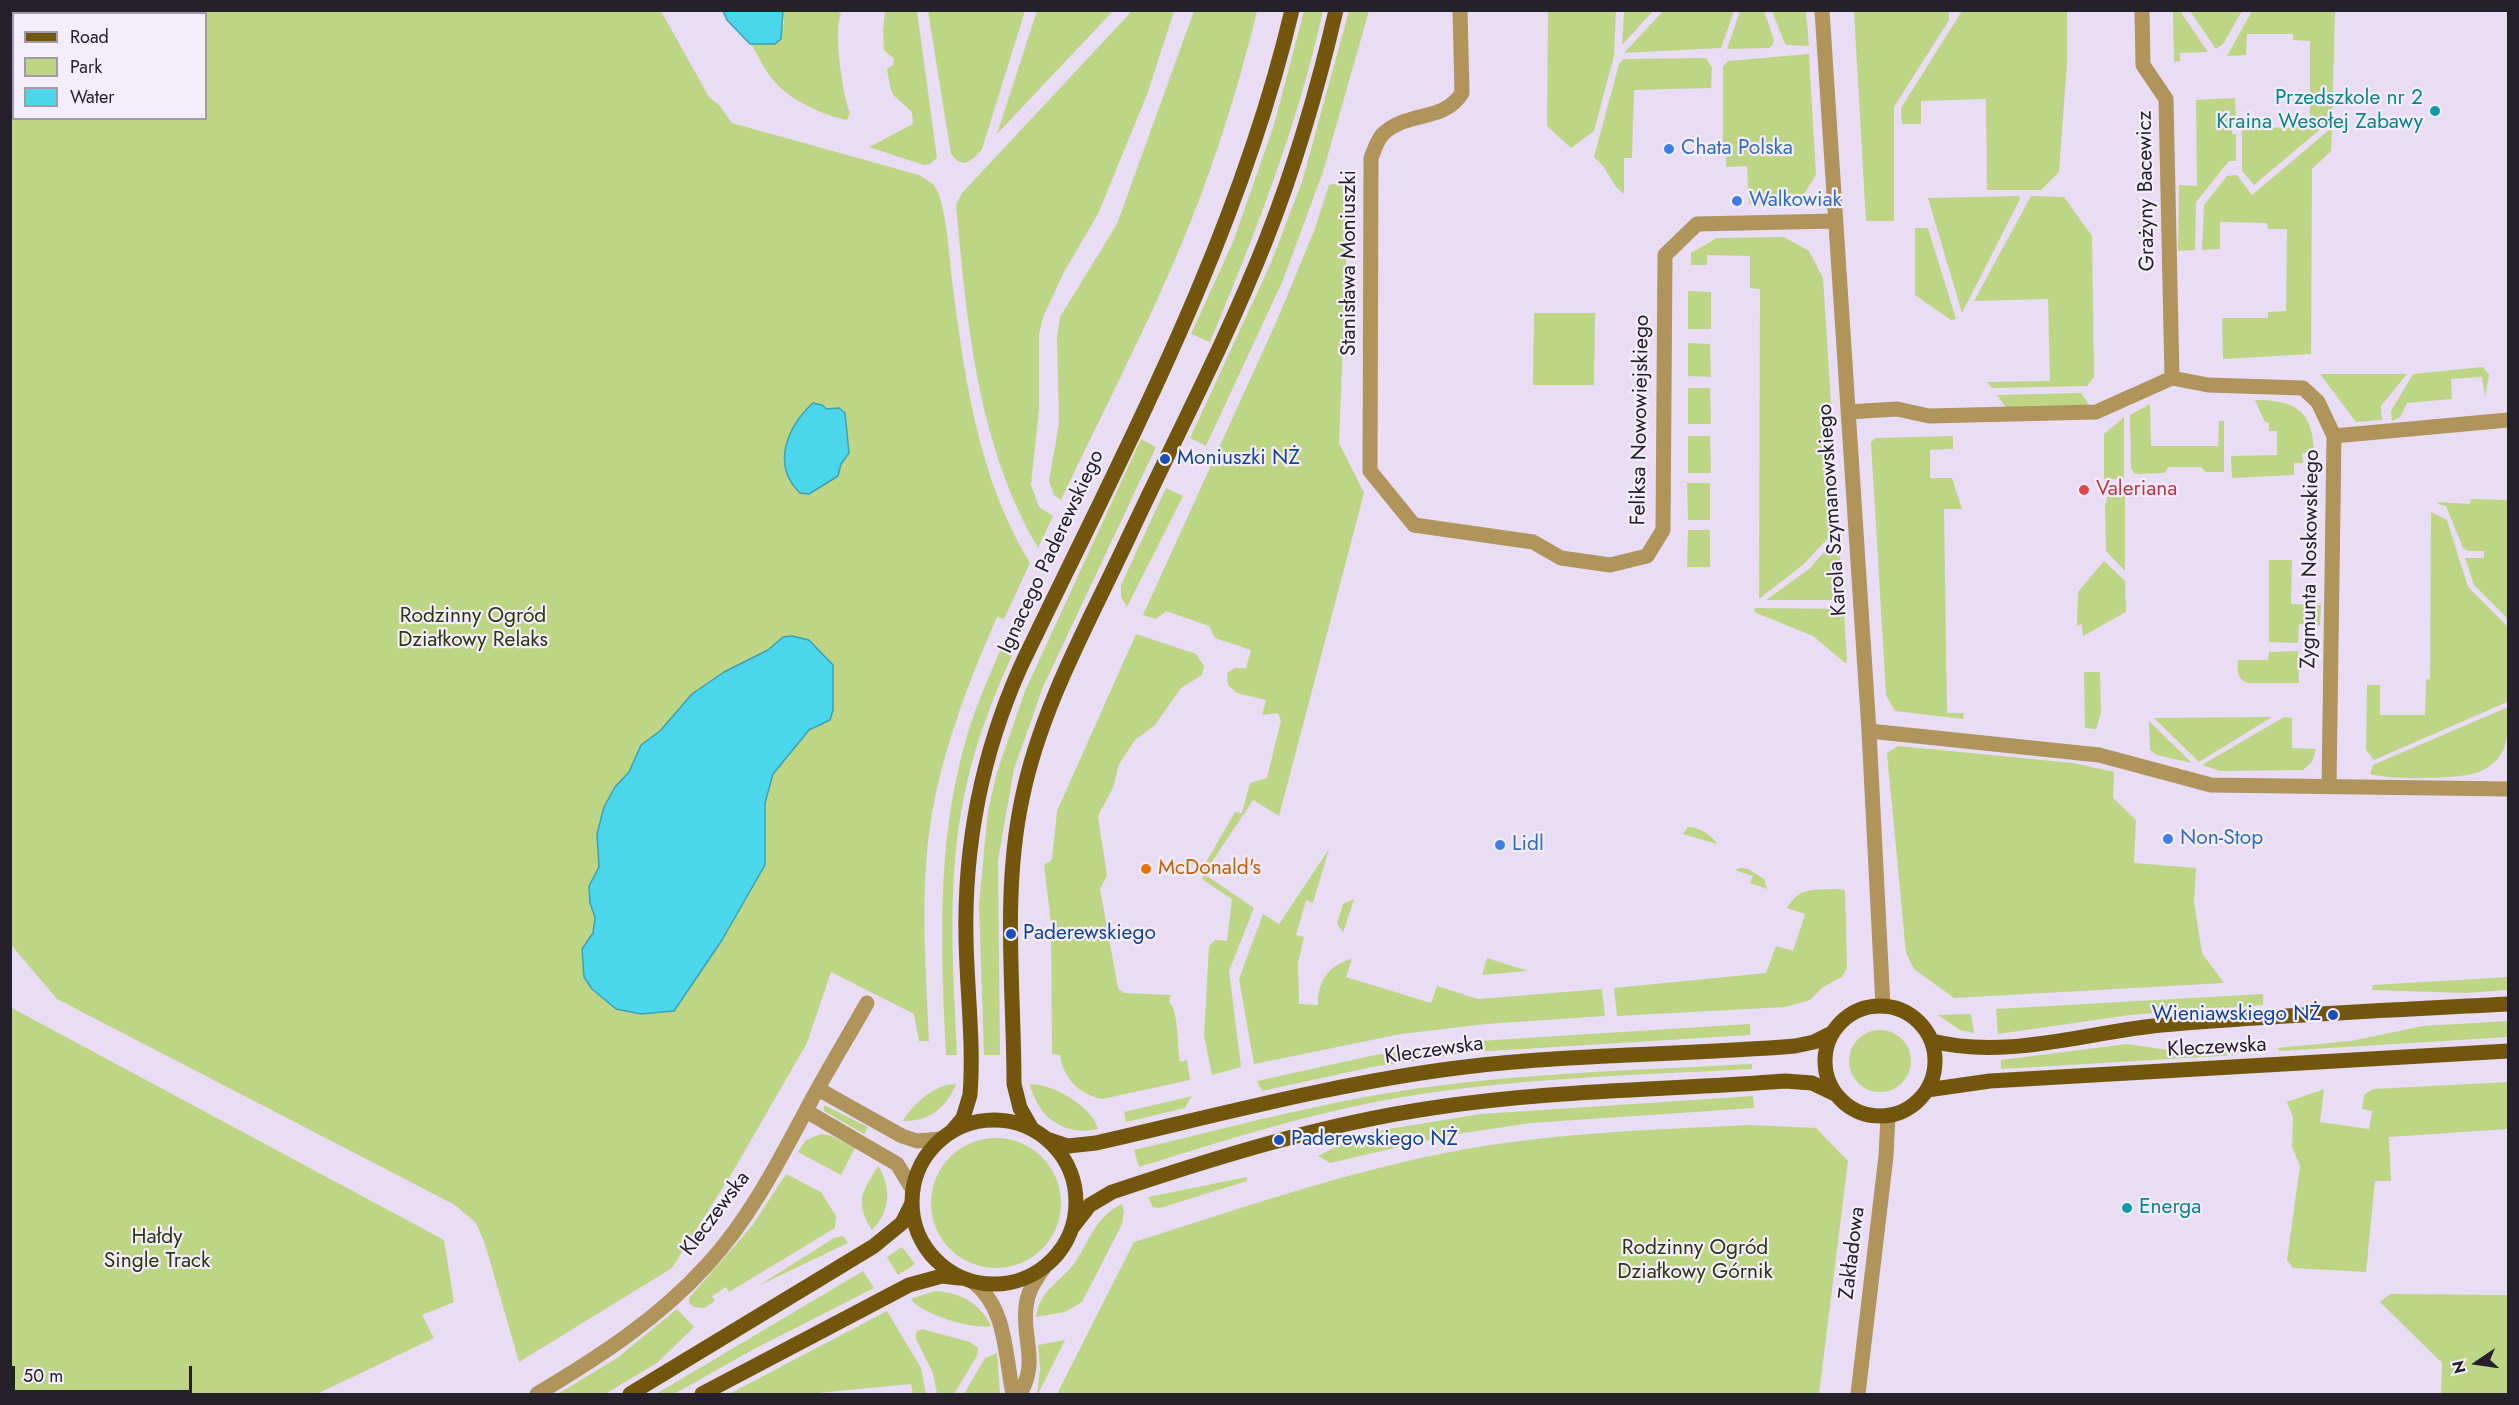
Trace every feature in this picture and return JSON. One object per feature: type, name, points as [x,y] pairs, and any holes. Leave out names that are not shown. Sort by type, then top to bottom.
[{"type":"main road","name":"Ignacego Paderewskiego","points":[[946,1135],[963,1118],[970,1095],[968,880],[980,786],[996,727],[1020,668],[1209,268],[1253,149],[1292,10]]},
{"type":"main road","points":[[1032,1129],[1020,1108],[1014,1084],[1011,948],[1013,860],[1028,772],[1056,694],[1224,337],[1266,239],[1306,121],[1336,10]]},
{"type":"main road","name":"Kleczewska","points":[[1932,1041],[1965,1048],[2040,1044],[2165,1025],[2508,1004]]},
{"type":"main road","points":[[702,1395],[909,1285],[942,1276],[995,1284],[1017,1281],[1043,1269],[1061,1251],[1072,1228],[1090,1205],[1112,1192],[1280,1140],[1402,1113],[1541,1095],[1785,1081],[1812,1083],[1835,1094],[1856,1111],[1876,1116],[1888,1116],[1909,1108],[1927,1090],[1935,1066],[1932,1041],[1927,1032],[1912,1016],[1883,1006],[1856,1011],[1839,1024],[1827,1045],[1825,1064],[1829,1083],[1835,1094]]},
{"type":"main road","name":"Kleczewska","points":[[1047,1139],[1068,1146],[1096,1143],[1347,1085],[1445,1070],[1527,1062],[1795,1046],[1814,1042],[1832,1033]]},
{"type":"main road","name":"Kleczewska","points":[[1927,1090],[1990,1081],[2508,1051]]},
{"type":"main road","points":[[630,1395],[874,1246],[903,1223],[920,1167],[946,1135],[967,1124],[1000,1120],[1032,1129],[1047,1139],[1065,1160],[1075,1186],[1072,1228]]},
{"type":"main road","points":[[912,1197],[913,1218],[923,1244],[941,1265],[969,1281]]},
{"type":"street","name":"Stanisława Moniuszki","points":[[1386,493],[1370,471],[1371,158],[1385,132],[1406,121],[1446,109],[1456,103],[1462,93],[1460,10]]},
{"type":"street","name":"Karola Szymanowskiego","points":[[1822,10],[1869,731],[1883,1006]]},
{"type":"street","name":"Grażyny Bacewicz","points":[[2142,10],[2143,65],[2166,99],[2172,378]]},
{"type":"street","name":"Feliksa Nowowiejskiego","points":[[1386,493],[1414,525],[1533,542],[1561,558],[1610,565],[1647,556],[1664,530],[1665,255],[1697,224],[1835,221]]},
{"type":"street","points":[[1848,412],[1897,409],[1929,416],[2096,412],[2172,378],[2208,385],[2303,388],[2318,402],[2334,436]]},
{"type":"street","name":"Zygmunta Noskowskiego","points":[[2328,787],[2334,436],[2508,420]]},
{"type":"street","points":[[1869,731],[2099,755],[2211,785],[2508,789]]},
{"type":"street","name":"Kleczewska","points":[[537,1395],[600,1357],[637,1330],[707,1265],[762,1189],[867,1004]]},
{"type":"street","points":[[818,1089],[902,1136],[917,1141],[946,1135]]},
{"type":"street","points":[[806,1111],[897,1164],[912,1197]]},
{"type":"street","name":"Zakładowa","points":[[1858,1395],[1886,1156],[1888,1116]]},
{"type":"street","points":[[1020,1395],[1030,1365],[1025,1321],[1027,1300],[1043,1269]]},
{"type":"street","points":[[969,1281],[987,1294],[999,1318],[1013,1395]]},
{"type":"green space","points":[[1664,10],[1734,11],[1721,48],[1624,53]]},
{"type":"green space","name":"Rodzinny Ogród Działkowy Relaks","points":[[10,11],[661,11],[709,97],[719,105],[732,123],[919,175],[933,184],[942,204],[964,365],[978,434],[999,500],[1030,563],[1004,619],[997,617],[976,667],[948,745],[935,799],[927,853],[924,907],[929,1041],[919,1041],[914,1014],[831,972],[807,1043],[732,1173],[672,1268],[519,1362],[485,1244],[476,1223],[455,1205],[57,999],[12,946]]},
{"type":"green space","points":[[783,11],[837,11],[841,14],[838,48],[850,112],[847,120],[817,110],[797,100],[773,80],[764,67],[751,44],[775,44],[784,23]]},
{"type":"green space","points":[[885,11],[917,11],[937,158],[930,164],[924,165],[869,147],[913,124],[912,112],[894,95],[890,86],[887,69],[893,65],[894,59],[884,50]]},
{"type":"green space","points":[[928,11],[1025,11],[982,149],[974,158],[965,163],[957,161],[951,154]]},
{"type":"green space","points":[[1037,11],[1113,11],[997,134]]},
{"type":"green space","points":[[1132,11],[1174,11],[1148,92],[1098,214],[1064,272],[1043,317],[1039,334],[1039,409],[1031,485],[1039,507],[1053,516],[1038,548],[1017,508],[988,424],[971,338],[956,205],[962,193]]},
{"type":"green space","points":[[1194,11],[1257,11],[1222,136],[1176,257],[1061,500],[1054,495],[1049,480],[1059,424],[1057,337],[1060,317],[1117,224]]},
{"type":"green space","points":[[1304,11],[1323,11],[1313,53],[1274,179],[1210,342],[1191,334],[1233,242],[1274,125]]},
{"type":"green space","points":[[1349,11],[1369,11],[1323,172],[1283,280],[1206,446],[1190,438],[1270,265],[1302,182]]},
{"type":"green space","points":[[1548,11],[1616,11],[1614,56],[1594,131],[1571,148],[1547,126]]},
{"type":"green space","points":[[1624,11],[1653,11],[1622,45]]},
{"type":"green space","points":[[1740,11],[1764,11],[1774,40],[1773,45],[1769,48],[1727,49]]},
{"type":"green space","points":[[1772,11],[1806,11],[1809,46],[1787,45]]},
{"type":"green space","points":[[1949,11],[1949,20],[1894,107],[1894,221],[1866,221],[1854,12]]},
{"type":"green space","points":[[1962,11],[2067,11],[2067,62],[2059,172],[2041,190],[1987,190],[1986,99],[1921,101],[1921,124],[1902,124],[1901,108]]},
{"type":"green space","points":[[2173,11],[2180,11],[2208,52],[2180,53],[2180,61],[2174,62]]},
{"type":"green space","points":[[2190,11],[2242,11],[2223,44],[2216,49]]},
{"type":"green space","points":[[2252,11],[2335,11],[2332,123],[2324,126],[2254,185],[2242,171],[2242,127],[2293,128],[2293,122],[2310,121],[2310,41],[2293,40],[2293,34],[2247,34],[2246,55],[2227,56]]},
{"type":"green space","points":[[1809,54],[1816,175],[1804,194],[1794,202],[1749,204],[1747,166],[1726,167],[1727,148],[1723,148],[1723,66],[1728,61]]},
{"type":"green space","points":[[1706,58],[1712,68],[1711,88],[1634,90],[1632,158],[1624,158],[1624,194],[1616,187],[1603,166],[1594,157],[1619,64],[1624,59]]},
{"type":"green space","points":[[2235,98],[2236,124],[2232,125],[2232,134],[2236,134],[2236,161],[2229,161],[2196,202],[2195,250],[2178,251],[2179,185],[2197,186],[2196,100]]},
{"type":"green space","points":[[2329,130],[2332,130],[2331,151],[2312,169],[2311,354],[2223,359],[2222,318],[2268,318],[2268,312],[2286,311],[2287,229],[2268,229],[2267,223],[2220,222],[2220,249],[2202,250],[2204,205],[2227,176],[2237,175],[2252,195]]},
{"type":"green space","points":[[1339,183],[1349,188],[1339,443],[1364,493],[1279,816],[1253,800],[1204,874],[1254,908],[1229,971],[1241,1067],[1212,1075],[1204,1036],[1209,946],[1215,940],[1227,941],[1232,899],[1203,880],[1202,869],[1235,812],[1242,813],[1250,783],[1267,778],[1281,721],[1278,713],[1262,715],[1266,700],[1237,693],[1228,685],[1227,673],[1235,668],[1246,668],[1251,650],[1215,638],[1209,626],[1166,611],[1156,619],[1143,615],[1278,318],[1314,231],[1329,185]]},
{"type":"green space","points":[[2019,196],[2020,199],[1962,313],[1928,198]]},
{"type":"green space","points":[[2031,196],[2064,197],[2092,236],[2094,377],[2087,386],[1992,388],[1987,382],[2050,381],[2048,299],[1974,301]]},
{"type":"green space","points":[[1915,228],[1928,228],[1956,319],[1951,320],[1915,295]]},
{"type":"green space","points":[[1784,237],[1809,251],[1823,278],[1839,526],[1804,564],[1759,599],[1760,289],[1750,288],[1750,256],[1707,255],[1707,265],[1691,265],[1691,253],[1717,238]]},
{"type":"green space","points":[[1688,291],[1711,292],[1711,329],[1688,329]]},
{"type":"green space","points":[[1534,313],[1595,313],[1594,385],[1533,385]]},
{"type":"green space","points":[[1688,343],[1710,344],[1711,377],[1688,376]]},
{"type":"green space","points":[[2483,367],[2489,375],[2485,396],[2482,377],[2451,379],[2452,399],[2407,403],[2400,417],[2392,421],[2391,411],[2413,374]]},
{"type":"green space","points":[[2320,374],[2407,374],[2381,406],[2382,420],[2356,422]]},
{"type":"green space","points":[[1688,388],[1710,388],[1711,424],[1688,424]]},
{"type":"green space","points":[[2081,393],[2089,405],[2006,408],[1997,395]]},
{"type":"green space","points":[[2255,400],[2291,405],[2305,417],[2313,438],[2314,453],[2302,453],[2303,463],[2294,463],[2294,475],[2232,478],[2231,456],[2277,455],[2277,431],[2269,431],[2269,423],[2265,422]]},
{"type":"green space","points":[[2150,404],[2151,446],[2218,446],[2219,421],[2224,421],[2224,472],[2206,472],[2201,467],[2169,467],[2164,473],[2135,474],[2131,469],[2130,415]]},
{"type":"green space","points":[[2124,417],[2124,479],[2104,479],[2104,434]]},
{"type":"green space","points":[[1688,436],[1710,436],[1711,473],[1688,473]]},
{"type":"green space","points":[[1953,436],[1953,449],[1930,450],[1930,478],[1952,478],[1962,509],[1944,509],[1947,713],[1964,713],[1963,719],[1895,711],[1886,695],[1871,442],[1876,438]]},
{"type":"green space","points":[[1141,439],[1156,447],[1043,687],[1014,769],[998,860],[1000,1055],[984,1055],[979,904],[988,811],[997,772],[1025,691]]},
{"type":"green space","points":[[1687,483],[1710,483],[1710,520],[1688,520]]},
{"type":"green space","points":[[2112,486],[2125,486],[2125,571],[2106,551],[2105,504]]},
{"type":"green space","points":[[1166,488],[1183,496],[1127,607],[1121,597],[1121,585]]},
{"type":"green space","points":[[2471,499],[2508,500],[2508,619],[2474,585],[2465,558],[2484,558],[2484,551],[2469,551],[2463,548],[2446,506],[2438,504],[2438,502],[2470,504]]},
{"type":"green space","points":[[2431,512],[2447,520],[2468,587],[2508,627],[2507,702],[2374,760],[2366,750],[2367,685],[2380,685],[2380,715],[2425,715],[2426,680],[2430,679]]},
{"type":"green space","points":[[1688,530],[1710,530],[1710,567],[1687,567]]},
{"type":"green space","points":[[1839,540],[1843,600],[1766,600],[1809,569],[1834,541]]},
{"type":"green space","points":[[2269,560],[2292,560],[2291,604],[2321,605],[2320,625],[2299,624],[2298,643],[2269,642]]},
{"type":"green space","points":[[2104,561],[2125,581],[2126,612],[2083,636],[2082,624],[2077,626],[2078,592]]},
{"type":"green space","points":[[1755,608],[1844,609],[1847,663],[1813,636],[1754,612]]},
{"type":"green space","points":[[1019,627],[1024,629],[983,726],[971,766],[960,820],[952,921],[957,1055],[946,1055],[943,896],[945,857],[956,778],[974,713],[984,687],[1006,637],[1013,639]]},
{"type":"green space","points":[[1136,634],[1196,654],[1204,666],[1202,675],[1181,688],[1155,725],[1135,740],[1119,764],[1113,788],[1098,816],[1107,876],[1100,889],[1118,988],[1124,993],[1171,995],[1169,1002],[1175,1013],[1180,1062],[1187,1060],[1190,1080],[1102,1099],[1079,1089],[1064,1070],[1060,1055],[1052,1054],[1051,923],[1044,865],[1052,860],[1057,811]]},
{"type":"green space","points":[[2298,651],[2299,683],[2248,683],[2238,674],[2238,660],[2268,660],[2269,652]]},
{"type":"green space","points":[[2084,672],[2100,672],[2101,713],[2096,729],[2085,728]]},
{"type":"green space","points":[[2508,707],[2507,733],[2503,752],[2497,760],[2483,770],[2462,776],[2436,778],[2406,778],[2370,774],[2373,765]]},
{"type":"green space","points":[[2272,717],[2199,762],[2154,718]]},
{"type":"green space","points":[[2284,717],[2292,718],[2292,748],[2316,749],[2312,762],[2303,770],[2220,771],[2202,765]]},
{"type":"green space","points":[[2149,721],[2191,763],[2157,755],[2150,750]]},
{"type":"green space","points":[[1898,746],[2073,763],[2114,772],[2113,798],[2136,820],[2134,863],[2196,868],[2194,902],[2202,953],[2224,983],[1954,998],[1914,969],[1906,953],[1887,753]]},
{"type":"green space","points":[[1688,827],[1705,832],[1717,844],[1683,834]]},
{"type":"green space","points":[[1329,849],[1313,903],[1306,900],[1296,935],[1304,937],[1298,963],[1299,1004],[1318,1005],[1320,989],[1326,975],[1337,965],[1352,959],[1346,977],[1431,1003],[1437,986],[1478,999],[1602,989],[1605,1016],[1486,1024],[1401,1034],[1254,1064],[1239,979],[1263,914],[1279,924]]},
{"type":"green space","points":[[1748,869],[1764,879],[1767,889],[1750,883],[1753,876],[1735,870]]},
{"type":"green space","points":[[1845,890],[1847,968],[1842,977],[1823,987],[1810,1000],[1785,1007],[1617,1016],[1614,988],[1766,973],[1776,946],[1793,951],[1805,914],[1787,908],[1792,901],[1809,891]]},
{"type":"green space","points":[[1354,899],[1343,933],[1337,923],[1343,904]]},
{"type":"green space","points":[[1487,958],[1528,971],[1482,975]]},
{"type":"green space","points":[[2508,977],[2508,990],[2465,993],[2372,990],[2373,985]]},
{"type":"green space","points":[[2263,994],[2263,1005],[2130,1015],[1998,1034],[1996,1009]]},
{"type":"green space","name":"Hałdy Single Track","points":[[10,1007],[444,1240],[454,1302],[422,1315],[434,1338],[317,1394],[11,1394]]},
{"type":"green space","points":[[1971,1014],[1974,1033],[1960,1030],[1938,1015]]},
{"type":"green space","points":[[2508,1021],[2508,1037],[2280,1051],[2277,1048],[2351,1041],[2423,1026]]},
{"type":"green space","points":[[1750,1024],[1750,1035],[1473,1052],[1372,1067],[1262,1091],[1257,1081],[1375,1055],[1479,1041]]},
{"type":"green space","points":[[1880,1030],[1902,1039],[1911,1061],[1902,1083],[1880,1092],[1858,1083],[1849,1061],[1858,1039]]},
{"type":"green space","points":[[2127,1044],[2175,1051],[2234,1046],[2240,1050],[2237,1055],[2001,1069],[2001,1060]]},
{"type":"green space","points":[[1752,1064],[1752,1069],[1533,1081],[1403,1097],[1336,1110],[1139,1167],[1134,1150],[1308,1109],[1413,1089],[1540,1076]]},
{"type":"green space","points":[[2508,1082],[2508,1129],[2389,1137],[2391,1181],[2375,1181],[2366,1272],[2293,1268],[2287,1260],[2300,1166],[2292,1147],[2293,1117],[2287,1102],[2324,1089],[2320,1122],[2369,1129],[2372,1111],[2362,1109],[2364,1095],[2373,1089]]},
{"type":"green space","points":[[956,1084],[948,1100],[929,1116],[903,1121],[925,1096],[940,1087]]},
{"type":"green space","points":[[1030,1084],[1049,1088],[1070,1098],[1088,1112],[1098,1129],[1074,1130],[1054,1122],[1039,1106]]},
{"type":"green space","points":[[1192,1096],[1185,1108],[1126,1122],[1124,1112]]},
{"type":"green space","points":[[1753,1096],[1754,1108],[1531,1123],[1450,1135],[1330,1163],[1318,1156],[1349,1140],[1376,1131],[1481,1114]]},
{"type":"green space","points":[[824,1105],[868,1127],[864,1134],[824,1111]]},
{"type":"green space","name":"Rodzinny Ogród Działkowy Górnik","points":[[1749,1125],[1816,1128],[1848,1161],[1819,1394],[1057,1394],[1134,1242],[1327,1182],[1445,1153],[1558,1137]]},
{"type":"green space","points":[[821,1134],[832,1136],[855,1148],[841,1175],[798,1152],[806,1140]]},
{"type":"green space","points":[[996,1138],[1021,1143],[1042,1157],[1056,1178],[1061,1203],[1056,1228],[1042,1249],[1021,1263],[996,1268],[971,1263],[950,1249],[936,1228],[931,1203],[936,1178],[950,1157],[971,1143]]},
{"type":"green space","points":[[878,1166],[886,1182],[887,1199],[886,1207],[872,1230],[863,1212],[862,1197]]},
{"type":"green space","points":[[786,1174],[821,1192],[836,1216],[835,1228],[729,1292],[726,1287],[712,1296],[715,1301],[704,1308],[694,1307],[689,1303],[689,1298],[752,1226]]},
{"type":"green space","points":[[1247,1177],[1247,1181],[1160,1208],[1153,1207],[1148,1197]]},
{"type":"green space","points":[[1122,1204],[1124,1211],[1122,1224],[1082,1302],[1065,1312],[1036,1317],[1045,1294],[1073,1265],[1099,1223],[1113,1209]]},
{"type":"green space","points":[[843,1236],[848,1243],[758,1286],[834,1238]]},
{"type":"green space","points":[[902,1247],[915,1264],[898,1275],[887,1257]]},
{"type":"green space","points":[[863,1271],[874,1288],[754,1349],[674,1394],[656,1394]]},
{"type":"green space","points":[[935,1291],[953,1294],[969,1301],[982,1311],[991,1326],[973,1326],[948,1320],[916,1305],[911,1299]]},
{"type":"green space","points":[[2390,1294],[2508,1295],[2508,1394],[2441,1394],[2442,1363],[2380,1302]]},
{"type":"green space","points":[[677,1309],[694,1327],[657,1363],[605,1394],[558,1394],[617,1358]]},
{"type":"green space","points":[[887,1311],[921,1368],[926,1394],[913,1394],[911,1384],[808,1394],[729,1394]]},
{"type":"green space","points":[[922,1329],[970,1342],[978,1348],[977,1356],[954,1394],[937,1394],[933,1373],[916,1339],[916,1332]]},
{"type":"green space","points":[[1065,1340],[1037,1394],[1040,1369],[1038,1345]]},
{"type":"green space","points":[[997,1353],[1000,1394],[964,1394],[985,1358]]},
{"type":"water","points":[[723,11],[783,11],[781,39],[775,44],[750,44],[727,20]]},
{"type":"water","points":[[813,403],[827,409],[839,408],[845,413],[849,453],[841,464],[838,476],[809,494],[800,493],[791,482],[786,470],[785,459],[786,446],[796,423]]},
{"type":"water","points":[[792,636],[809,640],[833,665],[833,710],[830,720],[809,730],[773,774],[765,803],[765,865],[722,940],[674,1011],[641,1014],[616,1009],[592,989],[584,977],[582,949],[593,933],[595,917],[590,903],[589,886],[599,867],[597,834],[604,807],[615,787],[629,772],[641,745],[660,731],[692,694],[724,672],[768,650],[783,637]]},
{"type":"place","name":"Przedszkole nr 2 Kraina Wesołej Zabawy","points":[[2435,111]]},
{"type":"place","name":"Chata Polska","points":[[1669,149]]},
{"type":"place","name":"Walkowiak","points":[[1737,201]]},
{"type":"place","name":"Moniuszki NŻ","points":[[1165,459]]},
{"type":"place","name":"Valeriana","points":[[2084,490]]},
{"type":"place","name":"Non-Stop","points":[[2168,839]]},
{"type":"place","name":"Lidl","points":[[1500,845]]},
{"type":"place","name":"McDonald's","points":[[1146,869]]},
{"type":"place","name":"Paderewskiego","points":[[1011,934]]},
{"type":"place","name":"Wieniawskiego NŻ","points":[[2333,1015]]},
{"type":"place","name":"Paderewskiego NŻ","points":[[1279,1140]]},
{"type":"place","name":"Energa","points":[[2127,1208]]}]
